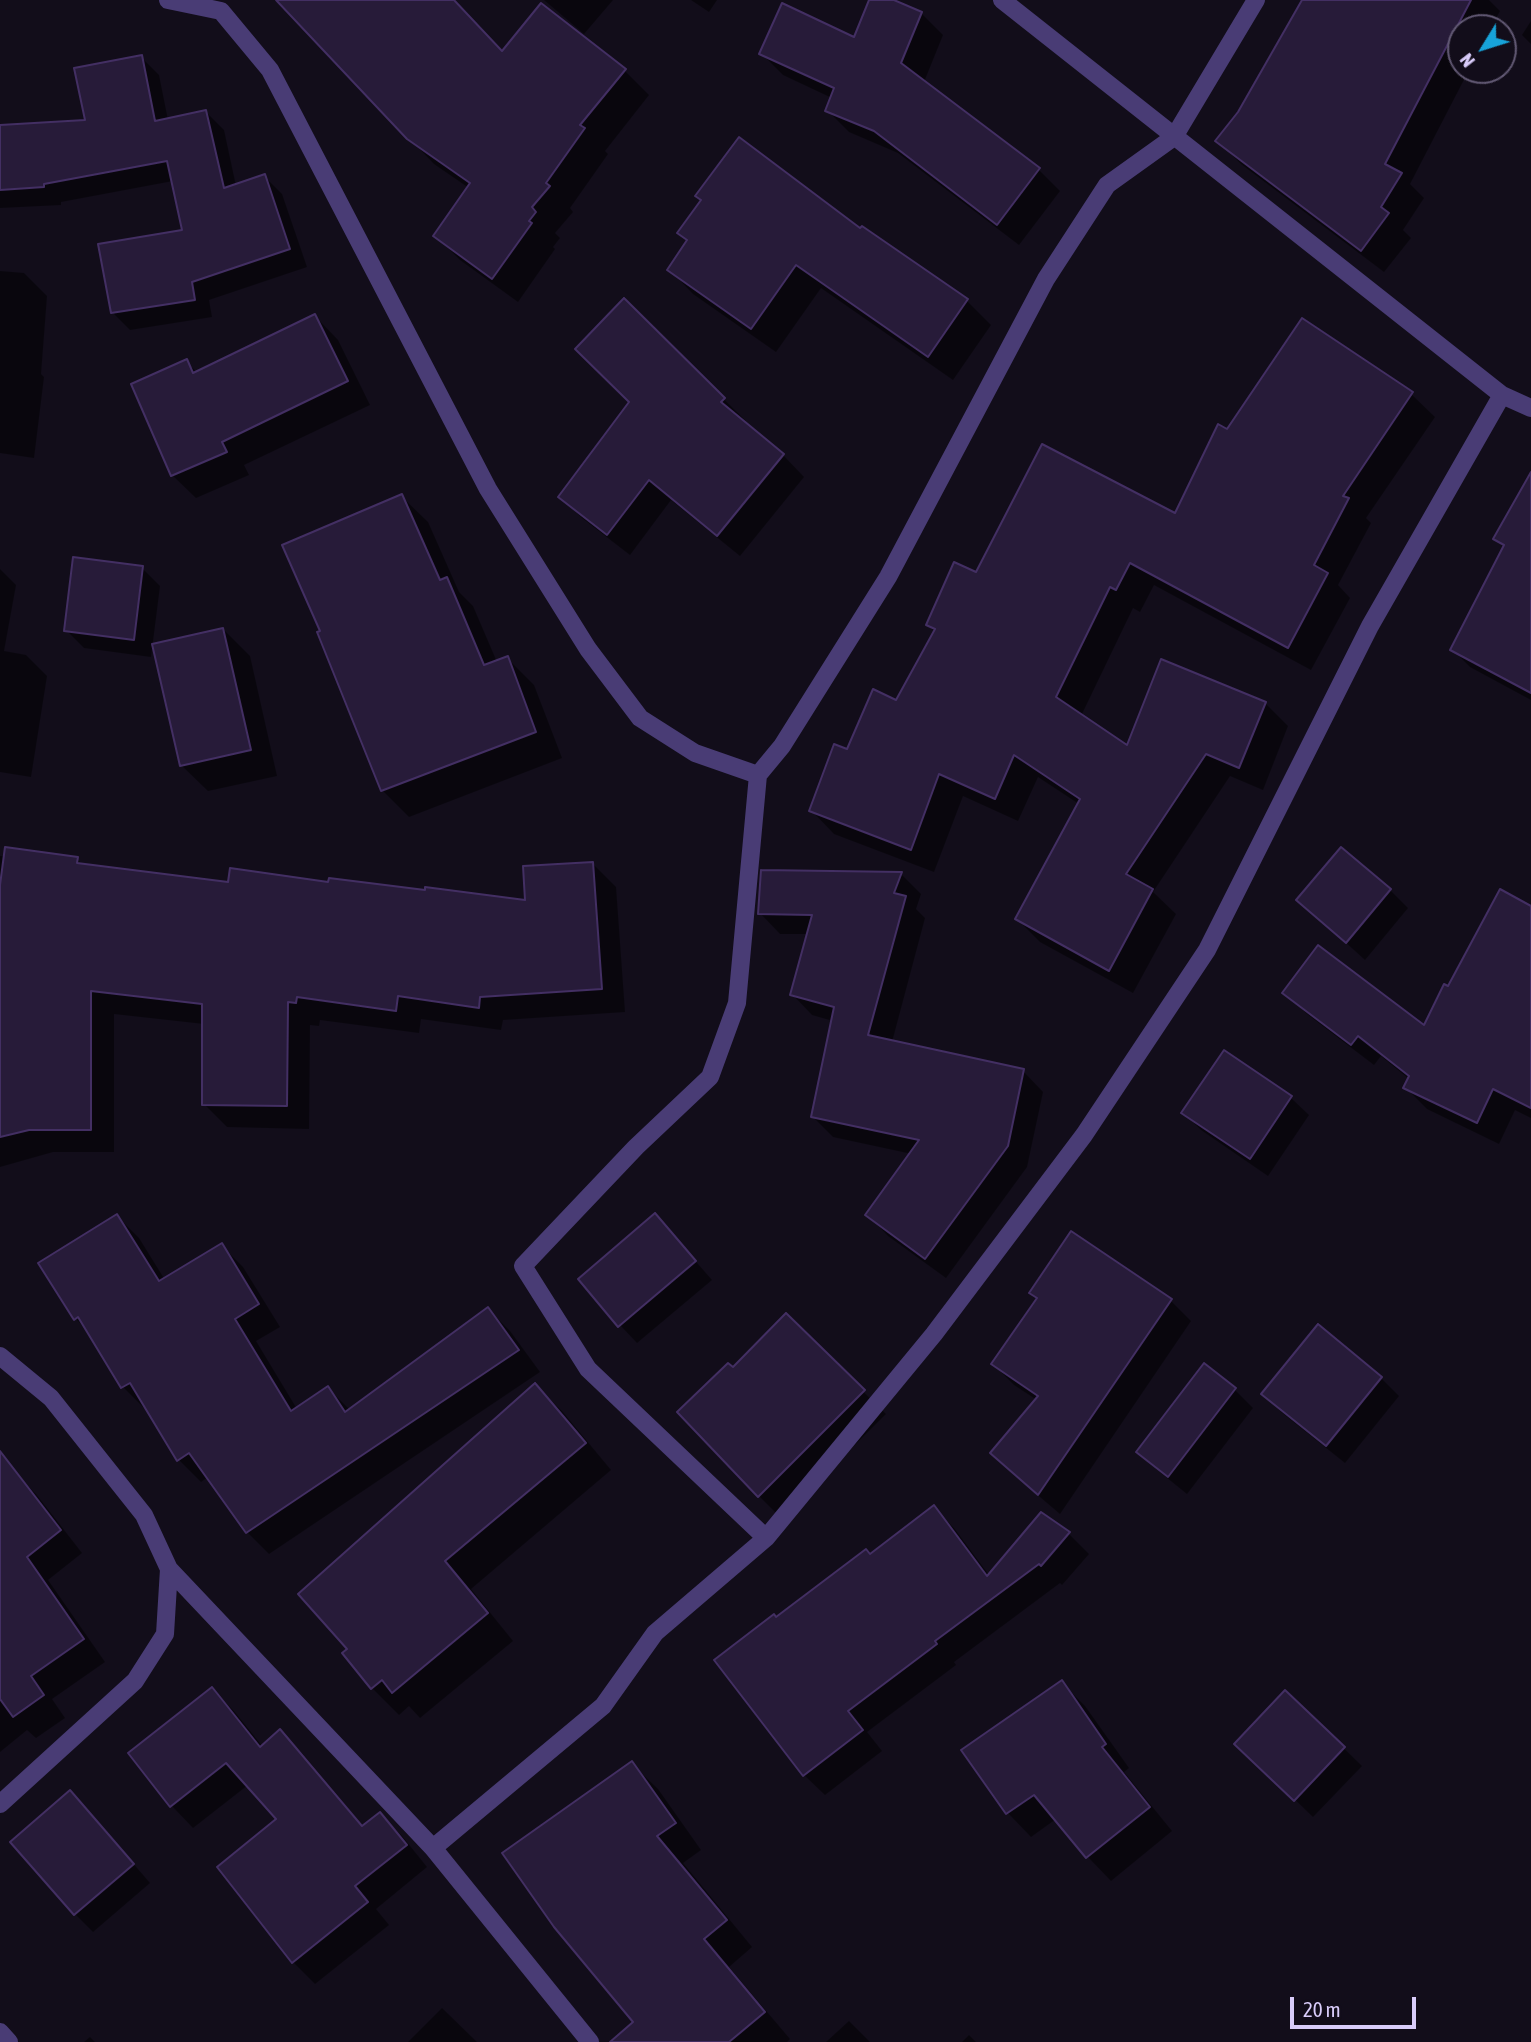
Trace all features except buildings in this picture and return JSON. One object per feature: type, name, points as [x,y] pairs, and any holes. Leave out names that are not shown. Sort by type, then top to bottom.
[{"type":"street","points":[[169,0],[221,11],[270,70],[488,489],[588,649],[640,718],[695,753],[758,775]]},
{"type":"street","points":[[1002,0],[1502,395],[1531,408]]},
{"type":"street","points":[[766,1538],[587,1369],[523,1266],[636,1147],[710,1077],[737,1003],[758,775],[782,746],[888,577],[1046,279],[1107,185],[1174,137],[1256,0]]},
{"type":"street","points":[[433,1848],[603,1706],[655,1633],[766,1538],[934,1334],[1084,1135],[1207,950],[1370,626],[1502,395]]},
{"type":"street","points":[[0,1356],[51,1398],[144,1515],[169,1569],[433,1848],[590,2042]]},
{"type":"street","points":[[0,1804],[135,1681],[165,1634],[169,1569]]},
{"type":"street","points":[[0,2032],[9,2042]]}]
